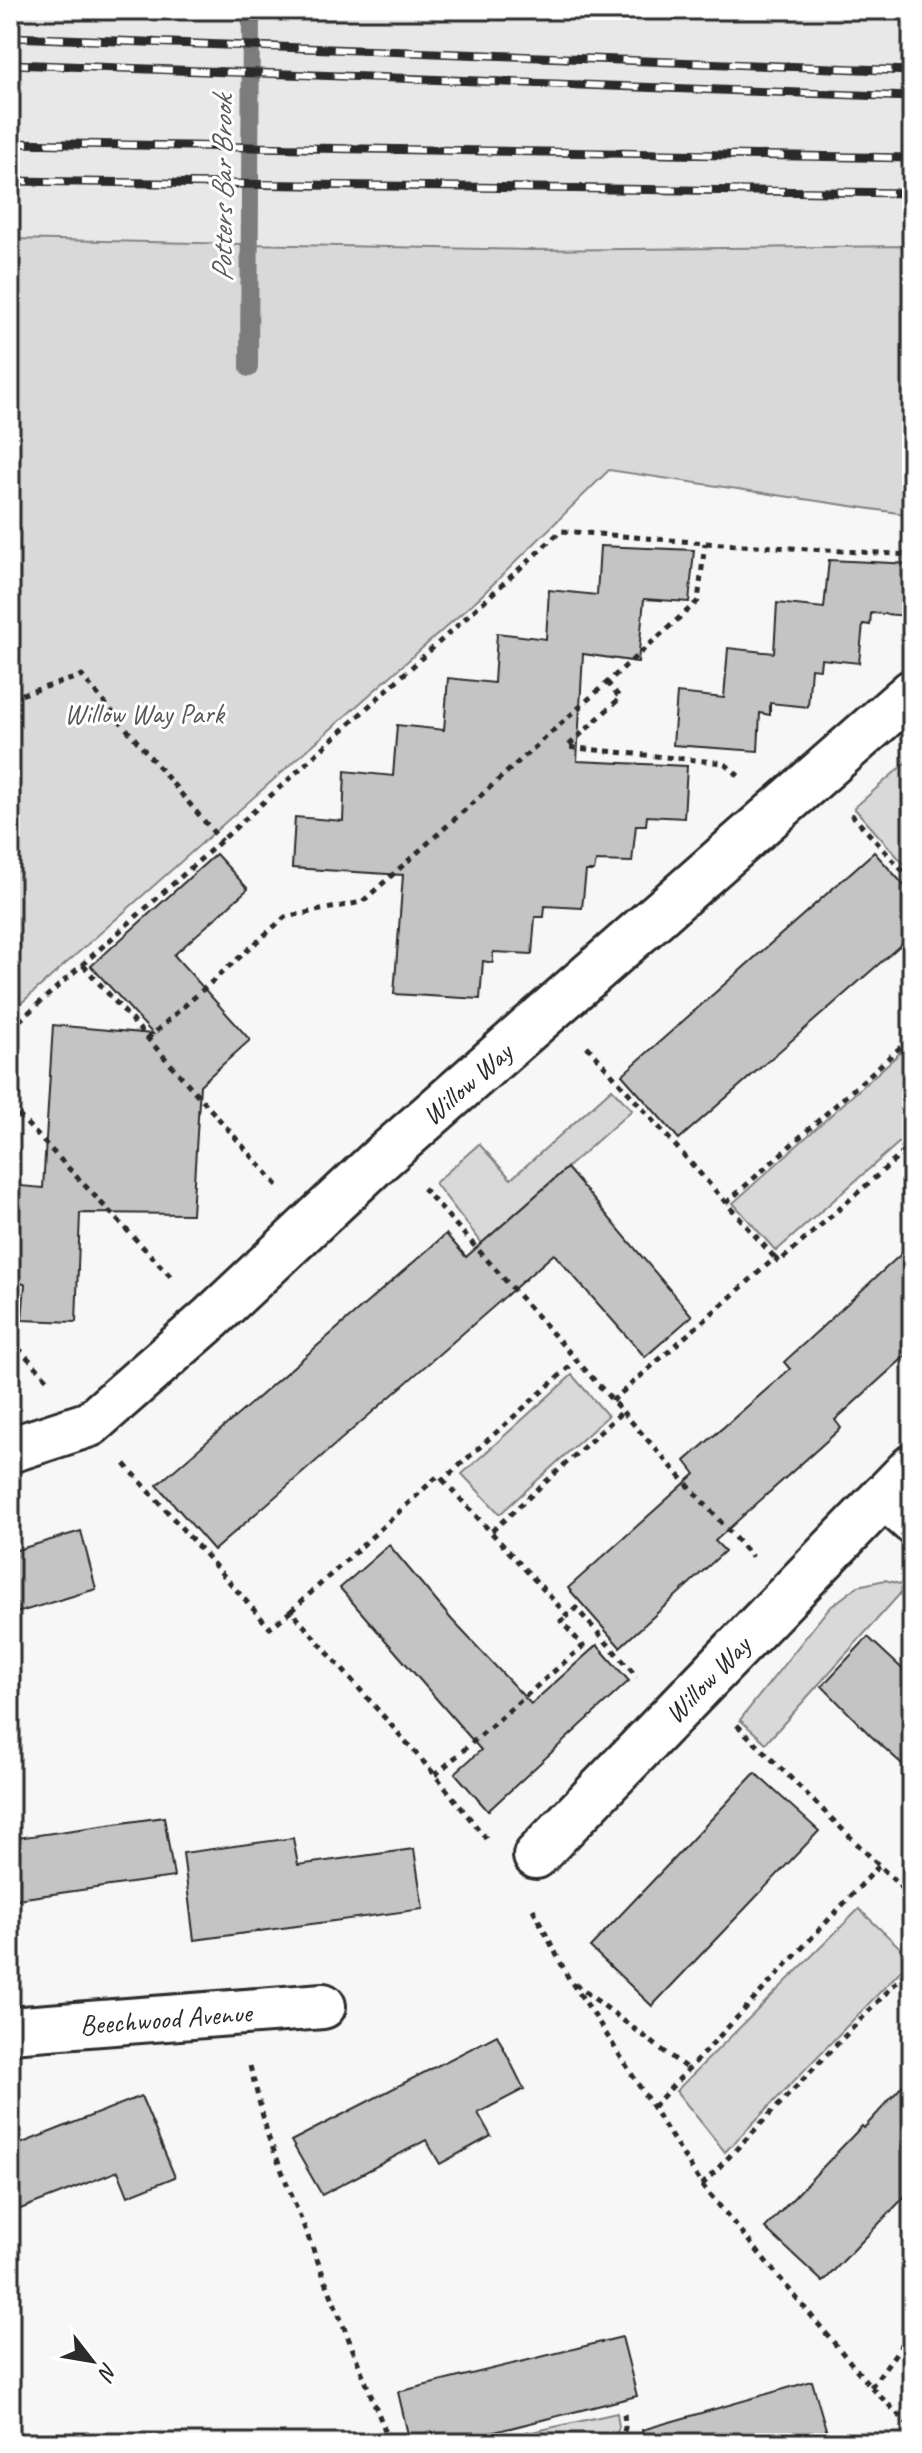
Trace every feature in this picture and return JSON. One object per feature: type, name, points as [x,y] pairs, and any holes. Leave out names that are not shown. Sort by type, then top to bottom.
[{"type":"street","name":"Willow Way","points":[[10,1450],[90,1424],[211,1318],[391,1151],[912,692]]},
{"type":"street","name":"Willow Way","points":[[536,1856],[788,1596],[903,1495]]},
{"type":"street","name":"Beechwood Avenue","points":[[10,2030],[323,2006]]},
{"type":"path","points":[[10,1029],[561,531],[912,555]]},
{"type":"path","points":[[147,1039],[285,917],[362,902],[698,601],[705,543]]},
{"type":"path","points":[[10,698],[82,676],[221,841]]},
{"type":"path","points":[[607,682],[620,698],[567,747],[724,763],[776,810]]},
{"type":"path","points":[[816,774],[912,881]]},
{"type":"path","points":[[83,965],[312,1223]]},
{"type":"path","points":[[553,1009],[779,1262],[912,1145]]},
{"type":"path","points":[[726,1203],[912,1037]]},
{"type":"path","points":[[10,1106],[211,1318]]},
{"type":"path","points":[[391,1151],[788,1596]]},
{"type":"path","points":[[612,1401],[775,1258]]},
{"type":"path","points":[[443,1480],[576,1361]]},
{"type":"path","points":[[492,1531],[622,1412]]},
{"type":"path","points":[[90,1424],[270,1628],[439,1475],[568,1616]]},
{"type":"path","points":[[435,1775],[583,1646],[561,1621],[576,1608],[880,1865],[912,1898]]},
{"type":"path","points":[[291,1611],[435,1775],[490,1843]]},
{"type":"path","points":[[653,2107],[880,1865]]},
{"type":"path","points":[[530,1903],[569,1979],[702,2185],[871,2387],[912,2428]]},
{"type":"path","points":[[702,2185],[912,1966]]},
{"type":"path","points":[[569,1979],[689,2070]]},
{"type":"path","points":[[236,2012],[268,2136],[390,2443]]},
{"type":"path","points":[[871,2387],[912,2331]]},
{"type":"path","points":[[620,2443],[625,2428],[624,2411]]},
{"type":"path","points":[[527,2431],[530,2443]]},
{"type":"shaded area","points":[[10,10],[912,10],[912,246],[530,250],[10,239]]},
{"type":"green space","name":"Willow Way Park","points":[[10,239],[530,250],[912,246],[912,515],[609,470],[481,596],[10,1013]]},
{"type":"green space","points":[[912,757],[912,857],[904,864],[854,808]]},
{"type":"green space","points":[[912,1042],[912,1131],[776,1251],[733,1203]]},
{"type":"green space","points":[[612,1089],[632,1110],[482,1243],[435,1183],[479,1144],[511,1179]]},
{"type":"green space","points":[[572,1375],[608,1416],[500,1514],[462,1474]]},
{"type":"green space","points":[[885,1580],[907,1586],[766,1743],[740,1720],[828,1609],[858,1586]]},
{"type":"green space","points":[[859,1909],[912,1959],[725,2152],[676,2091]]},
{"type":"green space","points":[[617,2413],[619,2427],[613,2443],[535,2443],[532,2432]]},
{"type":"building","points":[[600,546],[694,550],[689,602],[644,599],[638,662],[583,654],[577,761],[687,766],[684,818],[647,816],[646,825],[636,825],[632,862],[596,861],[594,871],[586,871],[582,908],[545,906],[544,917],[535,917],[532,954],[493,952],[493,963],[483,961],[480,999],[394,994],[403,875],[292,868],[295,817],[343,821],[345,771],[393,776],[397,725],[444,730],[448,678],[494,683],[497,633],[546,639],[549,590],[597,595]]},
{"type":"building","points":[[829,560],[912,564],[909,616],[871,613],[870,625],[863,624],[859,663],[821,659],[820,669],[811,668],[808,707],[770,703],[770,715],[760,713],[758,751],[673,745],[677,693],[724,698],[728,648],[774,653],[777,603],[824,608]]},
{"type":"building","points":[[874,852],[912,894],[912,935],[679,1139],[622,1075]]},
{"type":"building","points":[[216,854],[248,889],[174,955],[250,1040],[200,1085],[192,1214],[80,1213],[76,1322],[22,1320],[25,1284],[13,1283],[14,1272],[10,1272],[10,1185],[43,1188],[53,1025],[153,1034],[91,966]]},
{"type":"building","points":[[567,1168],[692,1316],[645,1357],[554,1254],[214,1550],[157,1485],[446,1234],[466,1257]]},
{"type":"building","points":[[912,1244],[912,1350],[835,1420],[841,1428],[715,1541],[725,1551],[620,1647],[568,1588],[695,1474],[685,1461],[790,1369],[784,1362]]},
{"type":"building","points":[[81,1531],[96,1589],[10,1615],[10,1552]]},
{"type":"building","points":[[389,1545],[452,1620],[531,1704],[597,1645],[629,1681],[488,1811],[455,1773],[481,1750],[340,1588]]},
{"type":"building","points":[[868,1637],[912,1678],[912,1773],[822,1686]]},
{"type":"building","points":[[755,1773],[819,1831],[652,2006],[590,1947]]},
{"type":"building","points":[[164,1817],[174,1877],[10,1900],[10,1839]]},
{"type":"building","points":[[293,1838],[298,1865],[414,1849],[423,1909],[194,1940],[183,1853]]},
{"type":"building","points":[[497,2035],[524,2089],[478,2113],[491,2136],[440,2164],[426,2140],[322,2195],[291,2141]]},
{"type":"building","points":[[912,2075],[912,2189],[823,2282],[765,2228]]},
{"type":"building","points":[[141,2096],[175,2177],[128,2196],[118,2171],[10,2213],[10,2148]]},
{"type":"building","points":[[622,2337],[637,2396],[451,2443],[410,2443],[398,2392]]},
{"type":"building","points":[[812,2381],[830,2443],[644,2443],[642,2430]]},
{"type":"waterway","name":"Potters Bar Brook","points":[[249,368],[251,10]]},
{"type":"railway","points":[[10,37],[912,71]]},
{"type":"railway","points":[[10,64],[912,97]]},
{"type":"railway","points":[[10,143],[912,158]]},
{"type":"railway","points":[[10,181],[912,193]]}]
